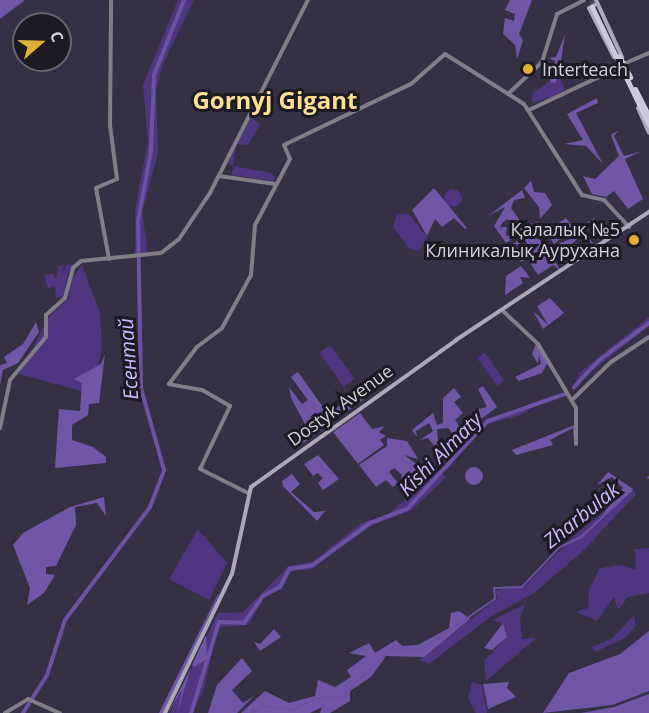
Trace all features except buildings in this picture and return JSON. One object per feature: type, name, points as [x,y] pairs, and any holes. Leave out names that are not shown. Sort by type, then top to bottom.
[{"type":"main road","points":[[594,5],[649,125]]},
{"type":"main road","points":[[636,95],[649,111]]},
{"type":"main road","points":[[636,95],[649,117]]},
{"type":"main road","points":[[636,95],[649,133]]},
{"type":"main road","name":"Dostyk Avenue","points":[[248,493],[400,379],[649,212]]},
{"type":"main road","points":[[165,713],[232,574],[248,493]]},
{"type":"street","points":[[109,259],[96,188],[117,182],[113,118],[111,0]]},
{"type":"street","points":[[0,428],[7,417],[10,380],[46,337],[46,315],[65,298],[69,274],[81,261],[161,253],[179,239],[219,176],[308,0]]},
{"type":"street","points":[[508,94],[540,66],[556,17],[577,0]]},
{"type":"street","points":[[571,6],[584,0]]},
{"type":"street","points":[[571,6],[594,5]]},
{"type":"street","points":[[529,110],[649,53]]},
{"type":"street","points":[[248,493],[200,469],[230,406],[202,390],[169,384],[232,310],[251,273],[255,225],[290,159],[284,146],[411,84],[445,54],[477,79],[521,102],[529,110],[582,195],[604,200],[629,227]]},
{"type":"street","points":[[518,86],[521,102]]},
{"type":"street","points":[[219,176],[275,184]]},
{"type":"street","points":[[503,311],[538,344],[572,400],[580,419],[576,444]]},
{"type":"street","points":[[572,400],[604,371],[649,337]]},
{"type":"street","points":[[5,713],[28,699],[60,713]]},
{"type":"shaded area","points":[[0,0],[25,0],[0,19]]},
{"type":"shaded area","points":[[178,0],[194,0],[162,66],[156,91],[158,154],[142,212],[148,254],[135,255],[135,210],[148,141],[143,85]]},
{"type":"shaded area","points":[[510,0],[532,0],[519,34],[523,40],[517,60],[515,45],[503,34],[505,18],[514,21],[515,14],[505,10]]},
{"type":"shaded area","points":[[565,34],[559,75],[555,83],[550,82],[555,61],[549,58],[556,57]]},
{"type":"shaded area","points":[[559,75],[565,90],[533,107],[554,95],[532,104],[532,94]]},
{"type":"shaded area","points":[[597,98],[598,103],[576,113],[603,164],[586,146],[564,144],[583,140],[567,114]]},
{"type":"shaded area","points":[[251,117],[260,125],[248,145],[237,144]]},
{"type":"shaded area","points":[[619,130],[614,136],[624,156],[642,151],[625,159],[643,199],[628,209],[614,191],[606,197],[592,194],[583,176],[595,179],[619,156],[611,135]]},
{"type":"shaded area","points":[[236,146],[233,166],[272,173],[275,181],[231,175],[234,168],[228,163]]},
{"type":"shaded area","points":[[531,181],[534,192],[545,193],[552,205],[540,219],[539,207],[524,188]]},
{"type":"shaded area","points":[[434,188],[467,228],[465,229],[454,218],[442,227],[435,219],[427,236],[412,210]]},
{"type":"shaded area","points":[[453,189],[459,192],[462,198],[459,204],[453,207],[447,204],[444,198],[447,192]]},
{"type":"shaded area","points":[[522,190],[525,198],[514,200],[511,208],[523,225],[539,222],[519,235],[508,219],[503,222],[500,227],[507,227],[506,236],[517,236],[506,243],[494,226],[505,207],[488,216]]},
{"type":"shaded area","points":[[397,214],[409,214],[427,237],[419,251],[410,249],[393,227]]},
{"type":"shaded area","points":[[596,217],[585,230],[594,246],[582,234],[572,244],[583,244],[561,260],[555,245],[573,238],[574,231]]},
{"type":"shaded area","points":[[566,218],[574,228],[554,244],[546,231],[555,225],[559,237],[564,235],[557,224]]},
{"type":"shaded area","points":[[533,231],[545,247],[521,262],[511,245],[522,238],[524,245],[522,240],[516,247],[525,251],[521,256],[531,254],[527,250],[533,253],[523,237]]},
{"type":"shaded area","points":[[550,252],[560,270],[553,265],[538,275],[529,261]]},
{"type":"shaded area","points":[[76,264],[68,272],[64,297],[56,298],[55,286],[48,288],[44,276],[52,273],[56,279],[58,266],[64,265],[62,274],[66,265]]},
{"type":"shaded area","points":[[82,265],[100,313],[102,347],[92,394],[19,374],[48,318],[69,298],[70,281]]},
{"type":"shaded area","points":[[521,266],[530,278],[520,277],[523,283],[505,295],[506,276]]},
{"type":"shaded area","points":[[550,298],[564,313],[543,329],[533,311],[548,325],[537,306]]},
{"type":"shaded area","points":[[649,317],[649,326],[590,372],[572,393],[579,373]]},
{"type":"shaded area","points":[[36,322],[39,332],[18,363],[3,370],[0,385],[0,365],[7,363],[4,357],[23,344]]},
{"type":"shaded area","points":[[536,343],[548,362],[542,373],[519,381],[515,377],[541,364],[539,355],[538,364],[532,354]]},
{"type":"shaded area","points":[[330,345],[355,379],[344,386],[346,390],[319,353]]},
{"type":"shaded area","points":[[485,353],[504,380],[497,386],[477,358]]},
{"type":"shaded area","points":[[105,354],[99,403],[89,404],[88,415],[72,425],[72,440],[93,447],[106,457],[106,463],[55,468],[59,409],[80,411],[82,383],[74,379],[101,364]]},
{"type":"shaded area","points":[[298,372],[328,414],[360,391],[367,397],[292,451],[319,425],[314,415],[305,424],[291,398],[289,387],[302,404],[308,400],[291,377]]},
{"type":"shaded area","points":[[483,386],[497,407],[481,419],[474,410],[487,407],[478,389]]},
{"type":"shaded area","points":[[454,388],[461,397],[454,402],[463,413],[455,420],[461,428],[453,434],[448,428],[437,429],[439,452],[428,438],[420,440],[433,431],[429,423],[416,431],[417,437],[412,430],[433,413],[437,425],[443,423],[443,398]]},
{"type":"shaded area","points":[[560,393],[520,415],[486,425],[482,421]]},
{"type":"shaded area","points":[[360,413],[372,429],[385,426],[379,432],[386,436],[380,440],[384,445],[358,464],[333,432]]},
{"type":"shaded area","points":[[480,422],[484,426],[445,472],[449,455]]},
{"type":"shaded area","points":[[577,424],[574,443],[573,428],[550,440],[553,445],[516,455],[512,450]]},
{"type":"shaded area","points":[[387,438],[407,441],[418,459],[404,455],[421,467],[400,483],[402,475],[394,468],[389,472],[398,483],[393,487],[386,480],[376,487],[359,465],[387,446]]},
{"type":"shaded area","points":[[318,455],[339,479],[323,490],[318,483],[323,478],[318,473],[313,476],[304,464]]},
{"type":"shaded area","points":[[470,467],[478,467],[483,472],[481,483],[470,485],[465,480],[465,472]]},
{"type":"shaded area","points":[[439,469],[446,477],[412,510],[371,526],[311,569],[292,571],[281,589],[264,598],[248,625],[218,627],[203,692],[192,713],[170,713],[218,613],[243,612],[289,566],[312,562],[361,523],[389,514]]},
{"type":"shaded area","points":[[608,472],[633,489],[601,517],[623,488],[612,477],[597,485]]},
{"type":"shaded area","points":[[292,474],[300,484],[291,492],[314,512],[325,511],[317,521],[283,486],[282,481]]},
{"type":"shaded area","points":[[633,489],[636,494],[584,550],[534,593],[493,615],[429,664],[419,660],[498,598],[495,591],[525,586],[577,533]]},
{"type":"shaded area","points":[[104,497],[106,516],[97,503],[75,507],[76,525],[56,566],[46,567],[46,574],[55,575],[44,593],[27,605],[30,588],[13,545],[23,533],[70,507]]},
{"type":"shaded area","points":[[198,529],[227,563],[209,600],[169,579]]},
{"type":"shaded area","points":[[649,548],[649,593],[628,597],[618,610],[614,597],[597,621],[576,612],[588,608],[589,590],[600,568],[623,565],[636,570],[635,549]]},
{"type":"shaded area","points":[[218,594],[164,713],[159,713]]},
{"type":"shaded area","points":[[525,604],[520,618],[522,639],[536,638],[486,681],[484,661],[502,642],[503,624],[493,620]]},
{"type":"shaded area","points":[[459,611],[470,619],[424,657],[386,656],[371,677],[350,691],[350,701],[330,713],[320,713],[322,707],[310,713],[241,713],[265,691],[289,703],[315,696],[318,680],[335,687],[351,677],[347,670],[366,656],[349,653],[369,643],[375,653],[396,640],[402,646],[418,645],[449,628],[451,613]]},
{"type":"shaded area","points":[[634,615],[636,626],[626,637],[595,652],[592,647],[612,639]]},
{"type":"shaded area","points":[[503,623],[507,637],[492,650],[484,648]]},
{"type":"shaded area","points":[[274,629],[281,637],[260,651],[254,642],[260,644]]},
{"type":"shaded area","points":[[649,631],[649,691],[612,705],[543,713],[569,673],[620,654]]},
{"type":"shaded area","points":[[206,635],[207,659],[194,667],[192,665]]},
{"type":"shaded area","points":[[242,658],[252,671],[232,690],[243,703],[254,696],[237,713],[208,713],[217,685]]},
{"type":"shaded area","points":[[191,668],[177,713],[182,690],[168,713]]},
{"type":"shaded area","points":[[472,682],[482,685],[487,713],[476,713],[468,699]]},
{"type":"shaded area","points":[[509,682],[507,688],[516,697],[488,709],[483,684]]},
{"type":"shaded area","points":[[649,694],[649,713],[581,713],[614,707]]},
{"type":"waterway","name":"Есентай","points":[[23,713],[47,675],[65,620],[150,507],[164,470],[141,388],[138,221],[151,151],[154,75],[184,0]]},
{"type":"waterway","name":"Kіshі Almaty","points":[[574,387],[598,361],[649,323]]},
{"type":"waterway","name":"Kіshі Almaty","points":[[191,713],[219,622],[244,623],[263,596],[280,587],[289,569],[313,565],[370,523],[407,509],[488,421],[565,394]]},
{"type":"waterway","name":"Zharbulak","points":[[252,713],[262,706],[293,710],[317,698],[341,697],[390,650],[422,649],[495,599],[494,588],[522,587],[560,547],[581,537],[632,490]]},
{"type":"tunnel","points":[[592,0],[594,6]]},
{"type":"place","name":"Interteach","points":[[528,69]]},
{"type":"place","name":"Қалалық №5 Клиникалық Аурухана","points":[[634,240]]},
{"type":"district","name":"Gornyj Gigant","points":[[275,100]]}]
